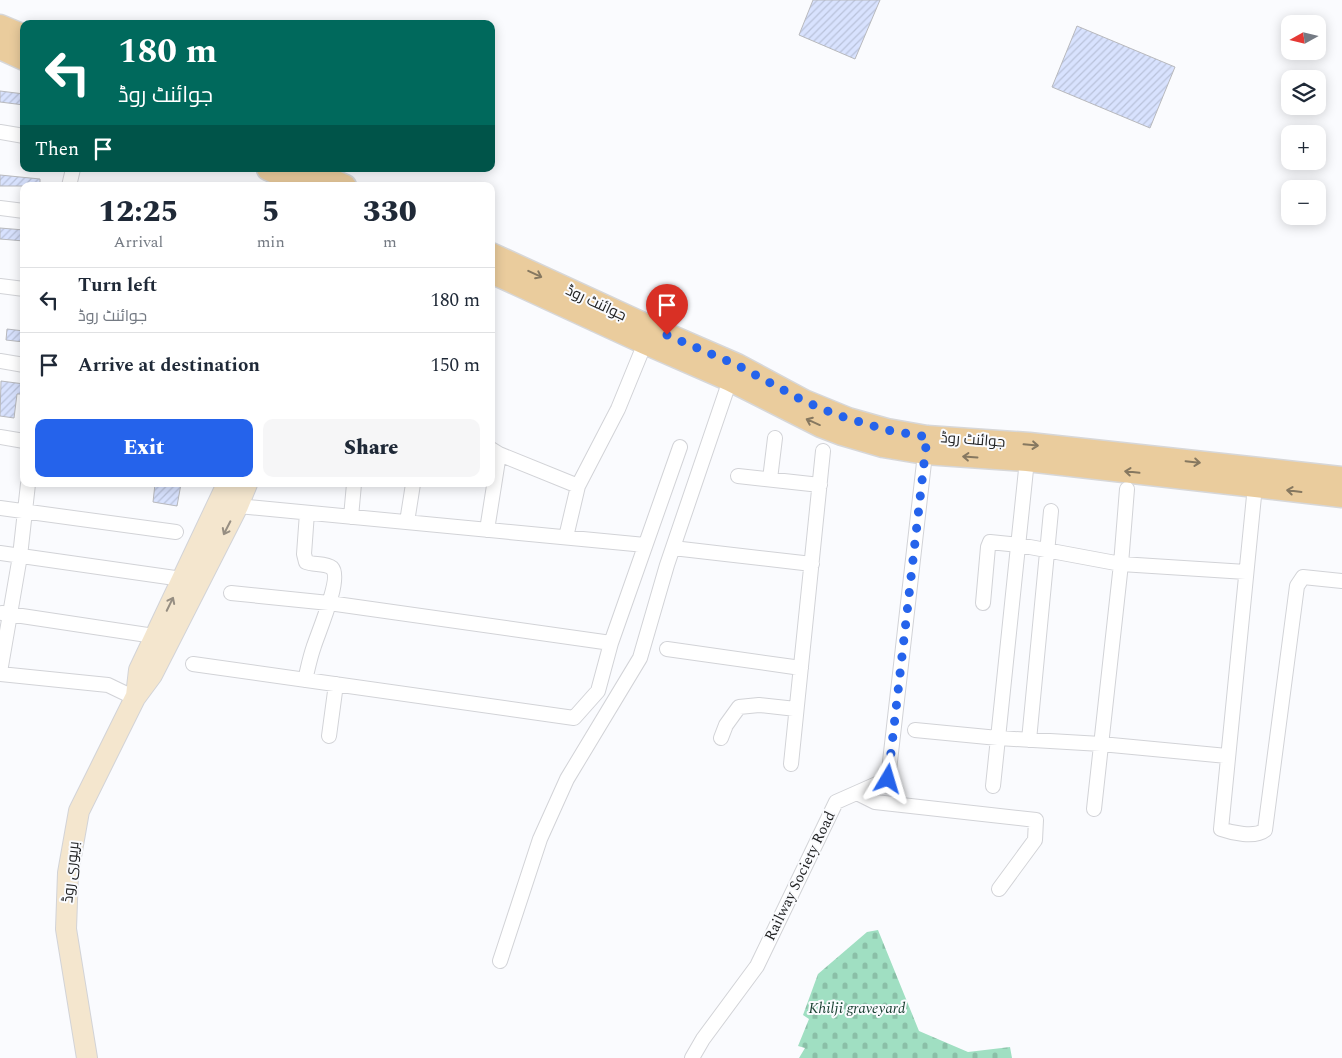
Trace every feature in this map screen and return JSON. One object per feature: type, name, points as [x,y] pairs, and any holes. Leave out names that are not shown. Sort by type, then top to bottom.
[{"type":"main road","points":[[0,26],[20,34]]},
{"type":"main road","points":[[0,48],[20,57]]},
{"type":"main road","points":[[275,172],[297,182]]},
{"type":"main road","points":[[314,172],[333,182]]},
{"type":"main road","name":"جوائنٹ روڈ","points":[[495,256],[737,365],[827,410],[926,445],[1027,460],[1342,496]]},
{"type":"main road","name":"جوائنٹ روڈ","points":[[495,274],[730,380],[798,415],[842,434],[883,446],[1029,444],[1342,478]]},
{"type":"main road","name":"بریوری روڈ","points":[[135,698],[139,670],[225,487]]},
{"type":"main road","name":"بریوری روڈ","points":[[87,1058],[66,930],[68,873],[79,811],[135,698],[152,675],[238,506],[246,487]]},
{"type":"street","points":[[0,132],[20,135]]},
{"type":"street","points":[[0,208],[20,211]]},
{"type":"street","points":[[0,286],[20,288]]},
{"type":"street","points":[[566,537],[578,486],[618,409],[645,343]]},
{"type":"street","points":[[0,362],[20,364]]},
{"type":"street","points":[[500,961],[540,839],[564,788],[640,658],[673,548],[730,380]]},
{"type":"street","points":[[0,437],[20,440]]},
{"type":"street","points":[[770,479],[775,438]]},
{"type":"street","name":"Railway Society Road","points":[[692,1058],[702,1039],[757,966],[836,802],[888,779],[926,445]]},
{"type":"street","points":[[193,664],[574,718],[598,691],[611,643],[680,447]]},
{"type":"street","points":[[495,451],[578,486]]},
{"type":"street","points":[[791,764],[823,452]]},
{"type":"street","points":[[992,786],[1027,460]]},
{"type":"street","points":[[738,476],[820,485]]},
{"type":"street","points":[[1255,486],[1220,829],[1253,834],[1261,833],[1265,830],[1297,586],[1303,577],[1342,581]]},
{"type":"street","points":[[28,487],[20,556],[5,613],[0,673],[108,685],[135,698]]},
{"type":"street","points":[[351,517],[354,487]]},
{"type":"street","points":[[407,522],[413,487]]},
{"type":"street","points":[[487,530],[491,487]]},
{"type":"street","points":[[1094,809],[1122,564],[1127,490]]},
{"type":"street","points":[[238,506],[645,545]]},
{"type":"street","points":[[0,508],[176,532]]},
{"type":"street","points":[[1029,740],[1051,511]]},
{"type":"street","points":[[305,680],[314,645],[329,604],[335,575],[330,566],[306,562],[304,554],[307,513]]},
{"type":"street","points":[[983,603],[990,542],[1019,545],[1122,564],[1246,572]]},
{"type":"street","points":[[673,548],[812,564]]},
{"type":"street","points":[[0,553],[182,579]]},
{"type":"street","points":[[231,593],[329,604],[611,643]]},
{"type":"street","points":[[5,613],[154,636]]},
{"type":"street","points":[[667,649],[801,668]]},
{"type":"street","points":[[328,736],[336,684]]},
{"type":"street","points":[[721,738],[726,725],[739,707],[759,705],[796,708]]},
{"type":"street","points":[[915,730],[1227,756]]},
{"type":"street","points":[[857,793],[875,802],[1036,820],[1035,840],[999,889]]},
{"type":"green space","name":"Khilji graveyard","points":[[878,930],[919,1031],[968,1052],[1010,1047],[1012,1058],[799,1058],[805,1048],[798,1046],[809,1019],[803,1015],[818,974],[867,932]]},
{"type":"building","points":[[813,0],[880,0],[855,59],[799,35]]},
{"type":"building","points":[[1077,26],[1175,67],[1150,128],[1052,87]]},
{"type":"building","points":[[0,91],[20,94],[20,104],[0,102]]},
{"type":"building","points":[[0,175],[40,179],[40,182],[20,182],[20,186],[0,186]]},
{"type":"building","points":[[0,228],[20,230],[20,241],[0,239]]},
{"type":"building","points":[[7,329],[20,331],[20,342],[6,340]]},
{"type":"building","points":[[1,381],[20,383],[20,394],[17,394],[14,418],[0,416]]},
{"type":"building","points":[[155,487],[180,487],[177,506],[153,502]]},
{"type":"route","points":[[667,335],[737,365],[804,401],[837,415],[887,430],[927,437],[888,779]]}]
